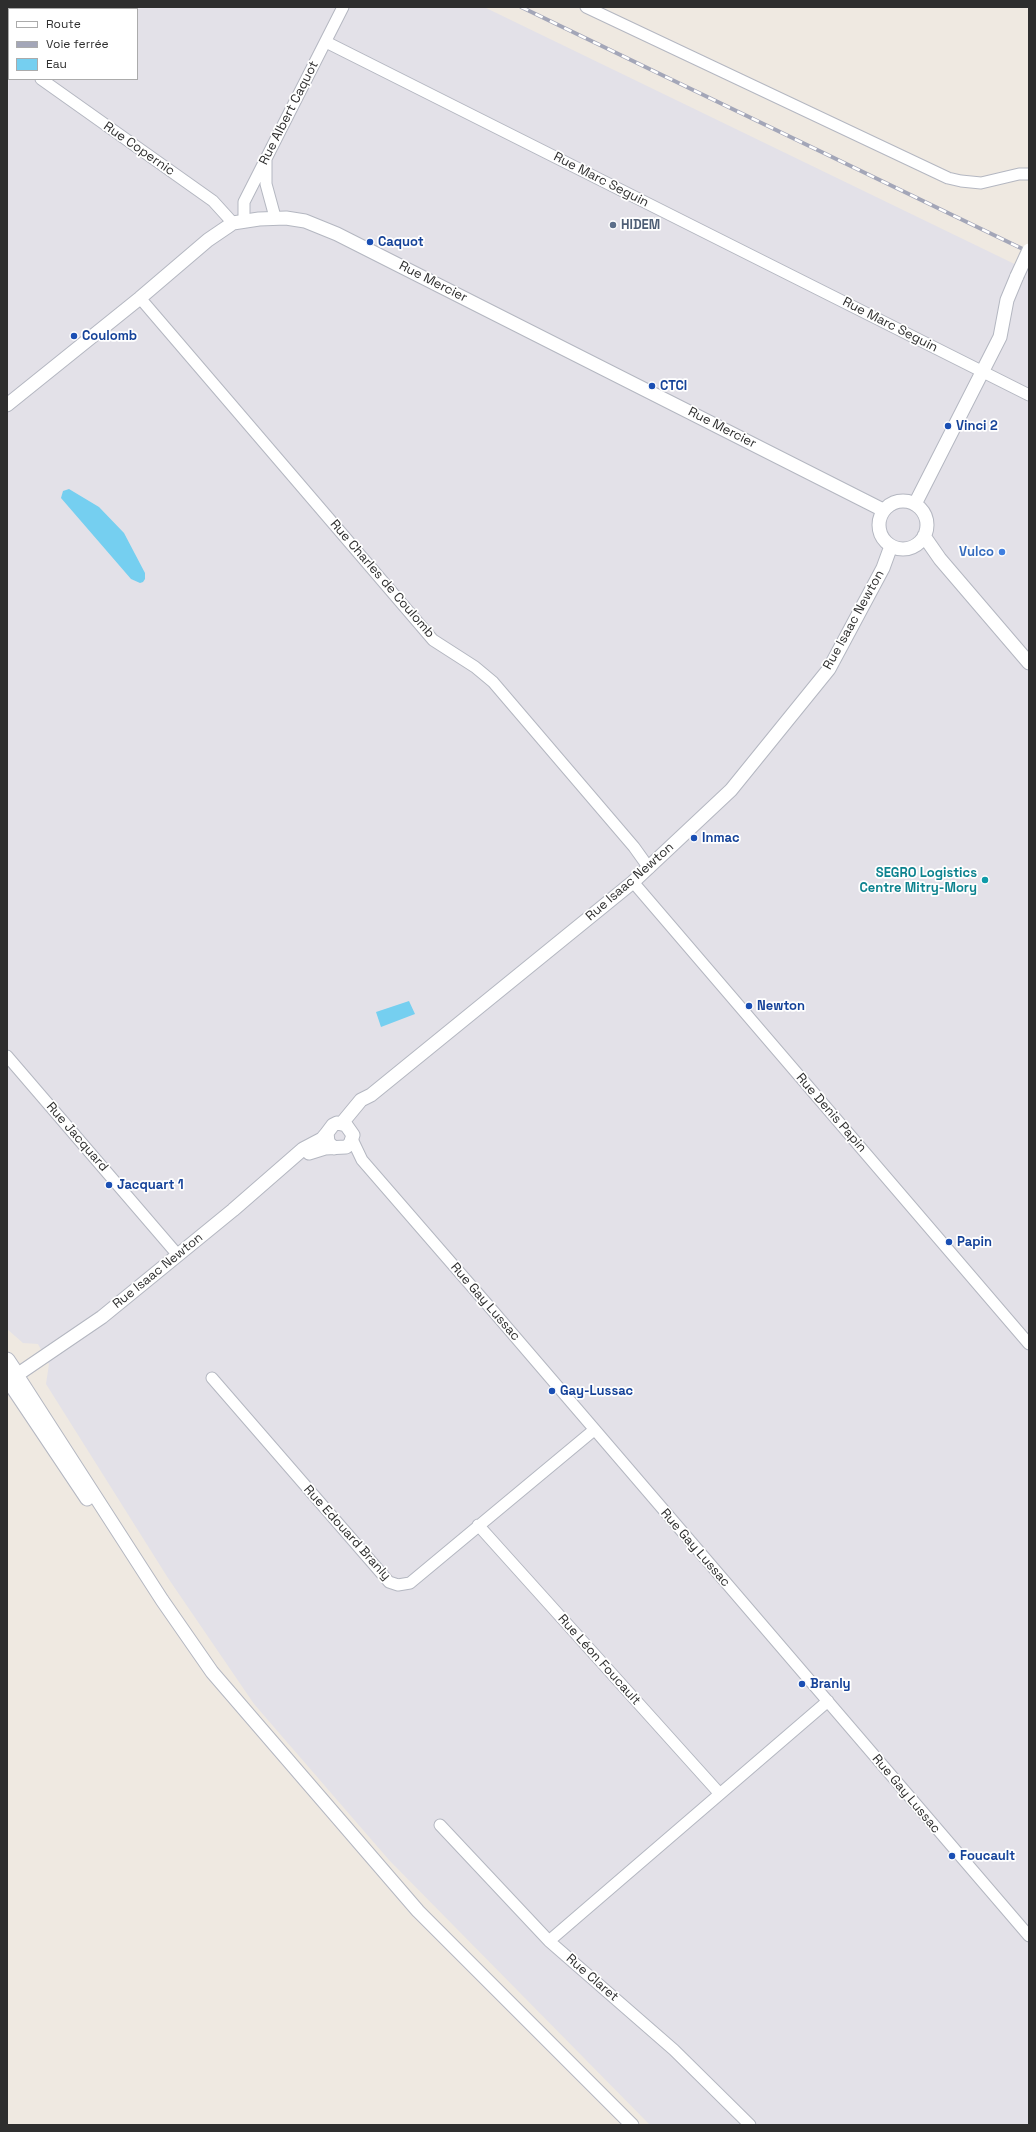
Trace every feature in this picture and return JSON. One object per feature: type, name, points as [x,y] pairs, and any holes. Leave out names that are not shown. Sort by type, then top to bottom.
[{"type":"main road","points":[[7,1360],[10,1378]]},
{"type":"street","name":"Rue Albert Caquot","points":[[238,222],[244,202],[326,42],[342,7]]},
{"type":"street","points":[[586,7],[948,178],[981,183],[1019,174],[1029,174]]},
{"type":"street","name":"Rue Marc Seguin","points":[[326,42],[1029,394]]},
{"type":"street","name":"Rue Copernic","points":[[42,80],[213,201],[238,222]]},
{"type":"street","points":[[266,157],[266,184],[275,217]]},
{"type":"street","name":"Rue Mercier","points":[[7,405],[140,298],[208,240],[238,222],[275,217],[305,221],[337,234],[883,510]]},
{"type":"street","points":[[914,504],[1000,337],[1007,300],[1029,250]]},
{"type":"street","name":"Rue Charles de Coulomb","points":[[140,298],[433,640],[475,667],[493,682],[634,847],[649,868]]},
{"type":"street","points":[[903,500],[914,504],[923,512],[926,520],[924,536],[920,542],[906,549],[891,546],[880,534],[879,517],[883,510],[895,502],[903,500]]},
{"type":"street","points":[[924,536],[940,559],[1029,663]]},
{"type":"street","name":"Rue Isaac Newton","points":[[342,1124],[361,1100],[371,1095],[633,882],[732,790],[829,669],[883,568],[891,546]]},
{"type":"street","name":"Rue Denis Papin","points":[[633,882],[1029,1344]]},
{"type":"street","name":"Rue Jacquard","points":[[7,1056],[177,1254]]},
{"type":"street","name":"Rue Isaac Newton","points":[[353,1137],[364,1107],[371,1095]]},
{"type":"street","points":[[342,1124],[349,1127],[353,1137],[350,1144],[338,1148],[328,1142],[327,1133],[333,1125],[342,1124]]},
{"type":"street","name":"Rue Isaac Newton","points":[[10,1378],[102,1317],[303,1149],[322,1139],[327,1133]]},
{"type":"street","name":"Rue Gay Lussac","points":[[353,1137],[362,1160],[1029,1936]]},
{"type":"street","name":"Rue Isaac Newton","points":[[294,1158],[325,1148],[338,1148]]},
{"type":"street","name":"Rue Gay Lussac","points":[[338,1148],[362,1160]]},
{"type":"street","points":[[10,1378],[212,1672],[418,1911],[632,2125]]},
{"type":"street","name":"Rue Edouard Branly","points":[[212,1378],[389,1582],[398,1585],[410,1583],[594,1430]]},
{"type":"street","name":"Rue Léon Foucault","points":[[478,1525],[720,1794]]},
{"type":"street","points":[[549,1941],[828,1701]]},
{"type":"street","name":"Rue Claret","points":[[440,1825],[549,1941],[674,2050],[750,2125]]},
{"type":"shaded area","points":[[7,7],[484,7],[1029,271],[1029,2125],[650,2125],[389,1860],[254,1704],[168,1578],[46,1384],[49,1364],[38,1344],[23,1343],[7,1329]]},
{"type":"water","points":[[69,489],[99,507],[124,533],[145,573],[145,579],[143,582],[140,583],[131,579],[61,498],[63,491]]},
{"type":"water","points":[[409,1001],[415,1014],[381,1027],[376,1012]]},
{"type":"railway","points":[[521,7],[1029,252]]},
{"type":"place","name":"HIDEM","points":[[613,225]]},
{"type":"place","name":"Caquot","points":[[370,242]]},
{"type":"place","name":"Coulomb","points":[[74,336]]},
{"type":"place","name":"CTCI","points":[[652,386]]},
{"type":"place","name":"Vinci 2","points":[[948,426]]},
{"type":"place","name":"Vulco","points":[[1002,552]]},
{"type":"place","name":"Inmac","points":[[694,838]]},
{"type":"place","name":"SEGRO Logistics Centre Mitry-Mory","points":[[985,880]]},
{"type":"place","name":"Newton","points":[[749,1006]]},
{"type":"place","name":"Jacquart 1","points":[[109,1185]]},
{"type":"place","name":"Papin","points":[[949,1242]]},
{"type":"place","name":"Gay-Lussac","points":[[552,1391]]},
{"type":"place","name":"Branly","points":[[802,1684]]},
{"type":"place","name":"Foucault","points":[[952,1856]]}]
